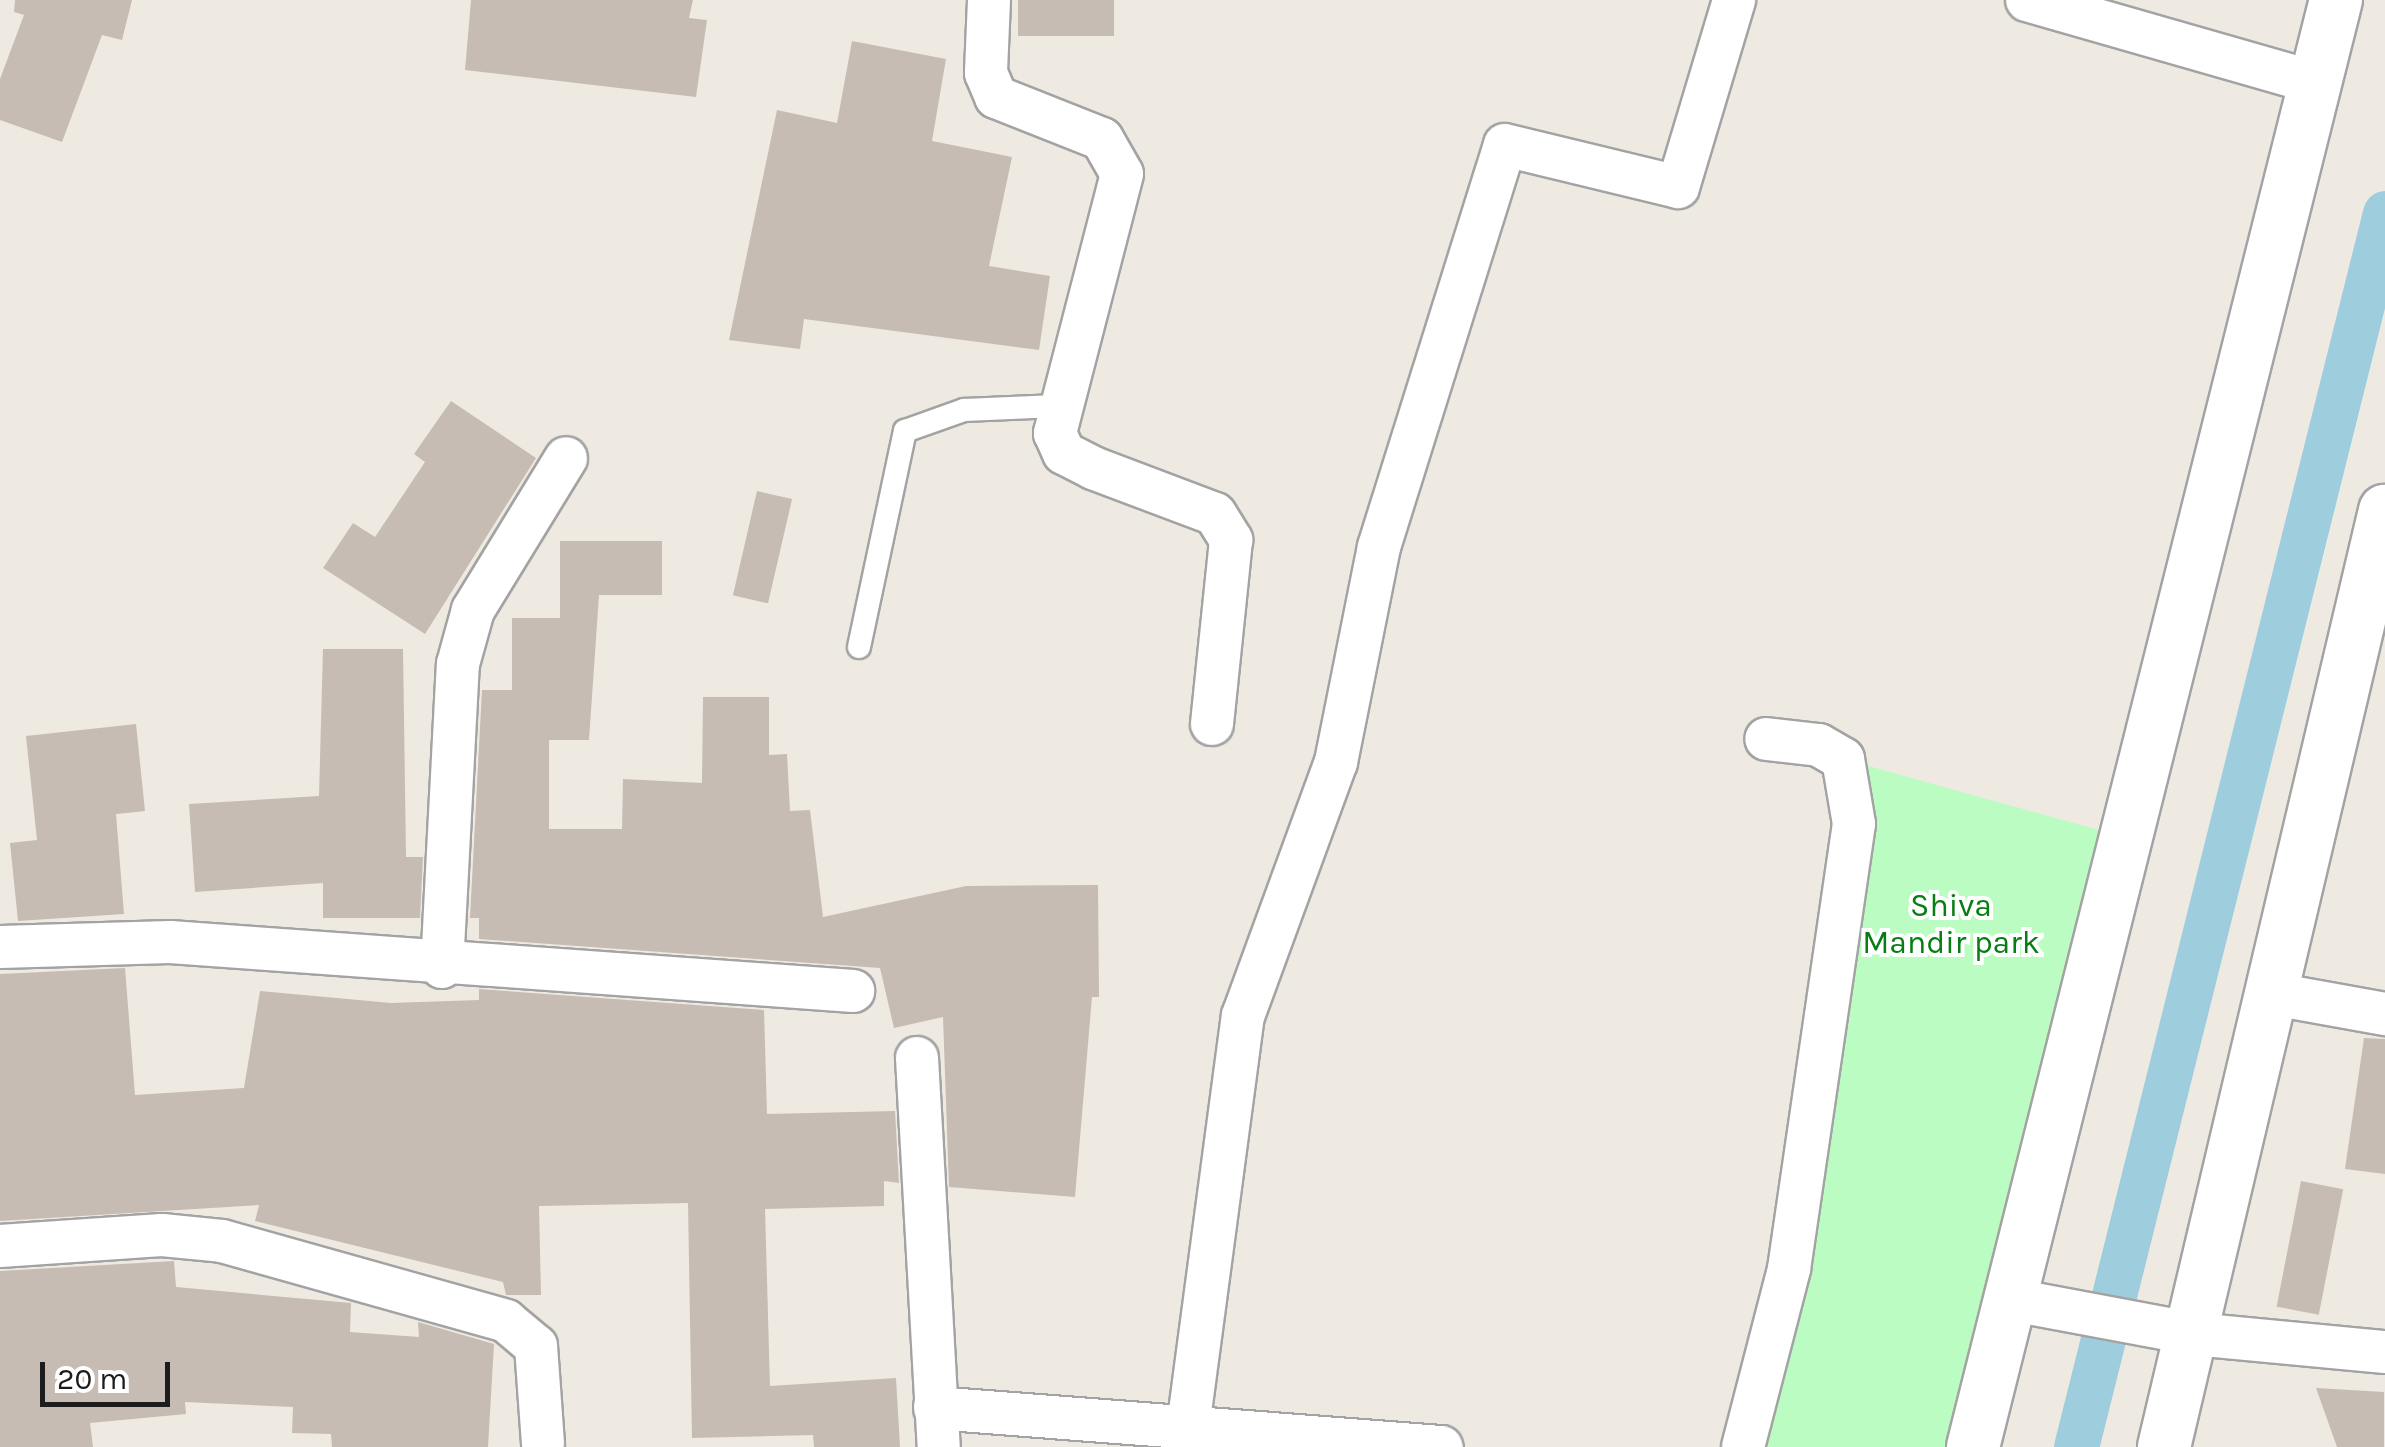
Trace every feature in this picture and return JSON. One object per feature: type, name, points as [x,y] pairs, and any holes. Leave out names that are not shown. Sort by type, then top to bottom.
[{"type":"street","points":[[989,0],[986,74],[996,96],[1102,140],[1122,174],[1057,406],[1064,453],[1215,514],[1231,540],[1212,724]]},
{"type":"street","points":[[1188,1427],[1243,1016],[1311,846],[1379,547],[1505,144],[1678,186],[1734,0]]},
{"type":"street","points":[[2027,0],[2316,83]]},
{"type":"street","points":[[1974,1447],[2015,1301],[2336,0]]},
{"type":"street","points":[[442,968],[458,664],[472,610],[566,458]]},
{"type":"street","points":[[2164,1447],[2268,993],[2385,511]]},
{"type":"street","points":[[1744,1447],[1788,1268],[1854,824],[1843,759],[1819,745],[1766,739]]},
{"type":"street","points":[[0,947],[170,942],[442,968],[853,991]]},
{"type":"street","points":[[2268,993],[2385,1014]]},
{"type":"street","points":[[917,1058],[938,1427],[1188,1427],[1441,1447]]},
{"type":"street","points":[[0,1246],[162,1235],[222,1241],[506,1322],[536,1346],[543,1444]]},
{"type":"street","points":[[2015,1301],[2192,1333],[2385,1352]]},
{"type":"lane","points":[[859,647],[905,431],[964,410],[1057,406]]},
{"type":"green space","name":"Shiva Mandir park","points":[[1843,759],[2110,833],[1954,1447],[1739,1447]]},
{"type":"building","points":[[15,0],[132,0],[122,40],[102,35],[62,142],[0,120],[0,79],[24,15],[14,12]]},
{"type":"building","points":[[471,0],[693,0],[689,18],[707,20],[696,97],[465,70]]},
{"type":"building","points":[[1018,0],[1114,0],[1114,36],[1018,36]]},
{"type":"building","points":[[852,41],[946,59],[932,141],[1012,157],[989,266],[1050,276],[1039,350],[804,319],[800,349],[729,340],[777,110],[837,123]]},
{"type":"building","points":[[451,401],[536,458],[425,634],[323,568],[353,523],[375,537],[425,462],[414,454]]},
{"type":"building","points":[[757,491],[792,499],[768,603],[733,595]]},
{"type":"building","points":[[560,541],[662,541],[662,595],[599,595],[589,740],[549,740],[549,829],[622,829],[623,779],[702,783],[703,697],[769,697],[769,755],[787,754],[790,811],[810,810],[823,917],[966,886],[1098,885],[1099,997],[1092,997],[1075,1197],[949,1187],[943,1017],[894,1028],[880,968],[479,939],[479,918],[470,918],[482,690],[512,690],[512,618],[560,618]]},
{"type":"building","points":[[323,649],[403,649],[406,857],[423,857],[420,918],[323,918],[323,883],[195,892],[189,804],[319,796]]},
{"type":"building","points":[[136,724],[145,811],[116,814],[124,914],[18,921],[10,843],[37,840],[26,736]]},
{"type":"building","points":[[125,968],[135,1095],[244,1088],[260,991],[391,1003],[479,1000],[479,989],[764,1010],[767,1114],[895,1111],[899,1183],[884,1181],[884,1206],[765,1209],[770,1386],[896,1378],[900,1447],[814,1447],[813,1435],[692,1438],[688,1203],[539,1206],[541,1295],[506,1295],[503,1282],[255,1221],[259,1205],[0,1221],[0,974]]},
{"type":"building","points":[[2364,1038],[2385,1039],[2385,1174],[2345,1169]]},
{"type":"building","points":[[2301,1181],[2343,1189],[2319,1315],[2277,1307]]},
{"type":"building","points":[[174,1261],[176,1287],[351,1303],[350,1332],[419,1337],[418,1322],[494,1344],[488,1447],[332,1447],[331,1434],[292,1433],[293,1407],[185,1402],[186,1414],[90,1423],[93,1447],[0,1447],[0,1271]]},
{"type":"building","points":[[2316,1388],[2384,1392],[2384,1447],[2337,1447]]},
{"type":"waterway","points":[[2076,1447],[2385,213]]}]
